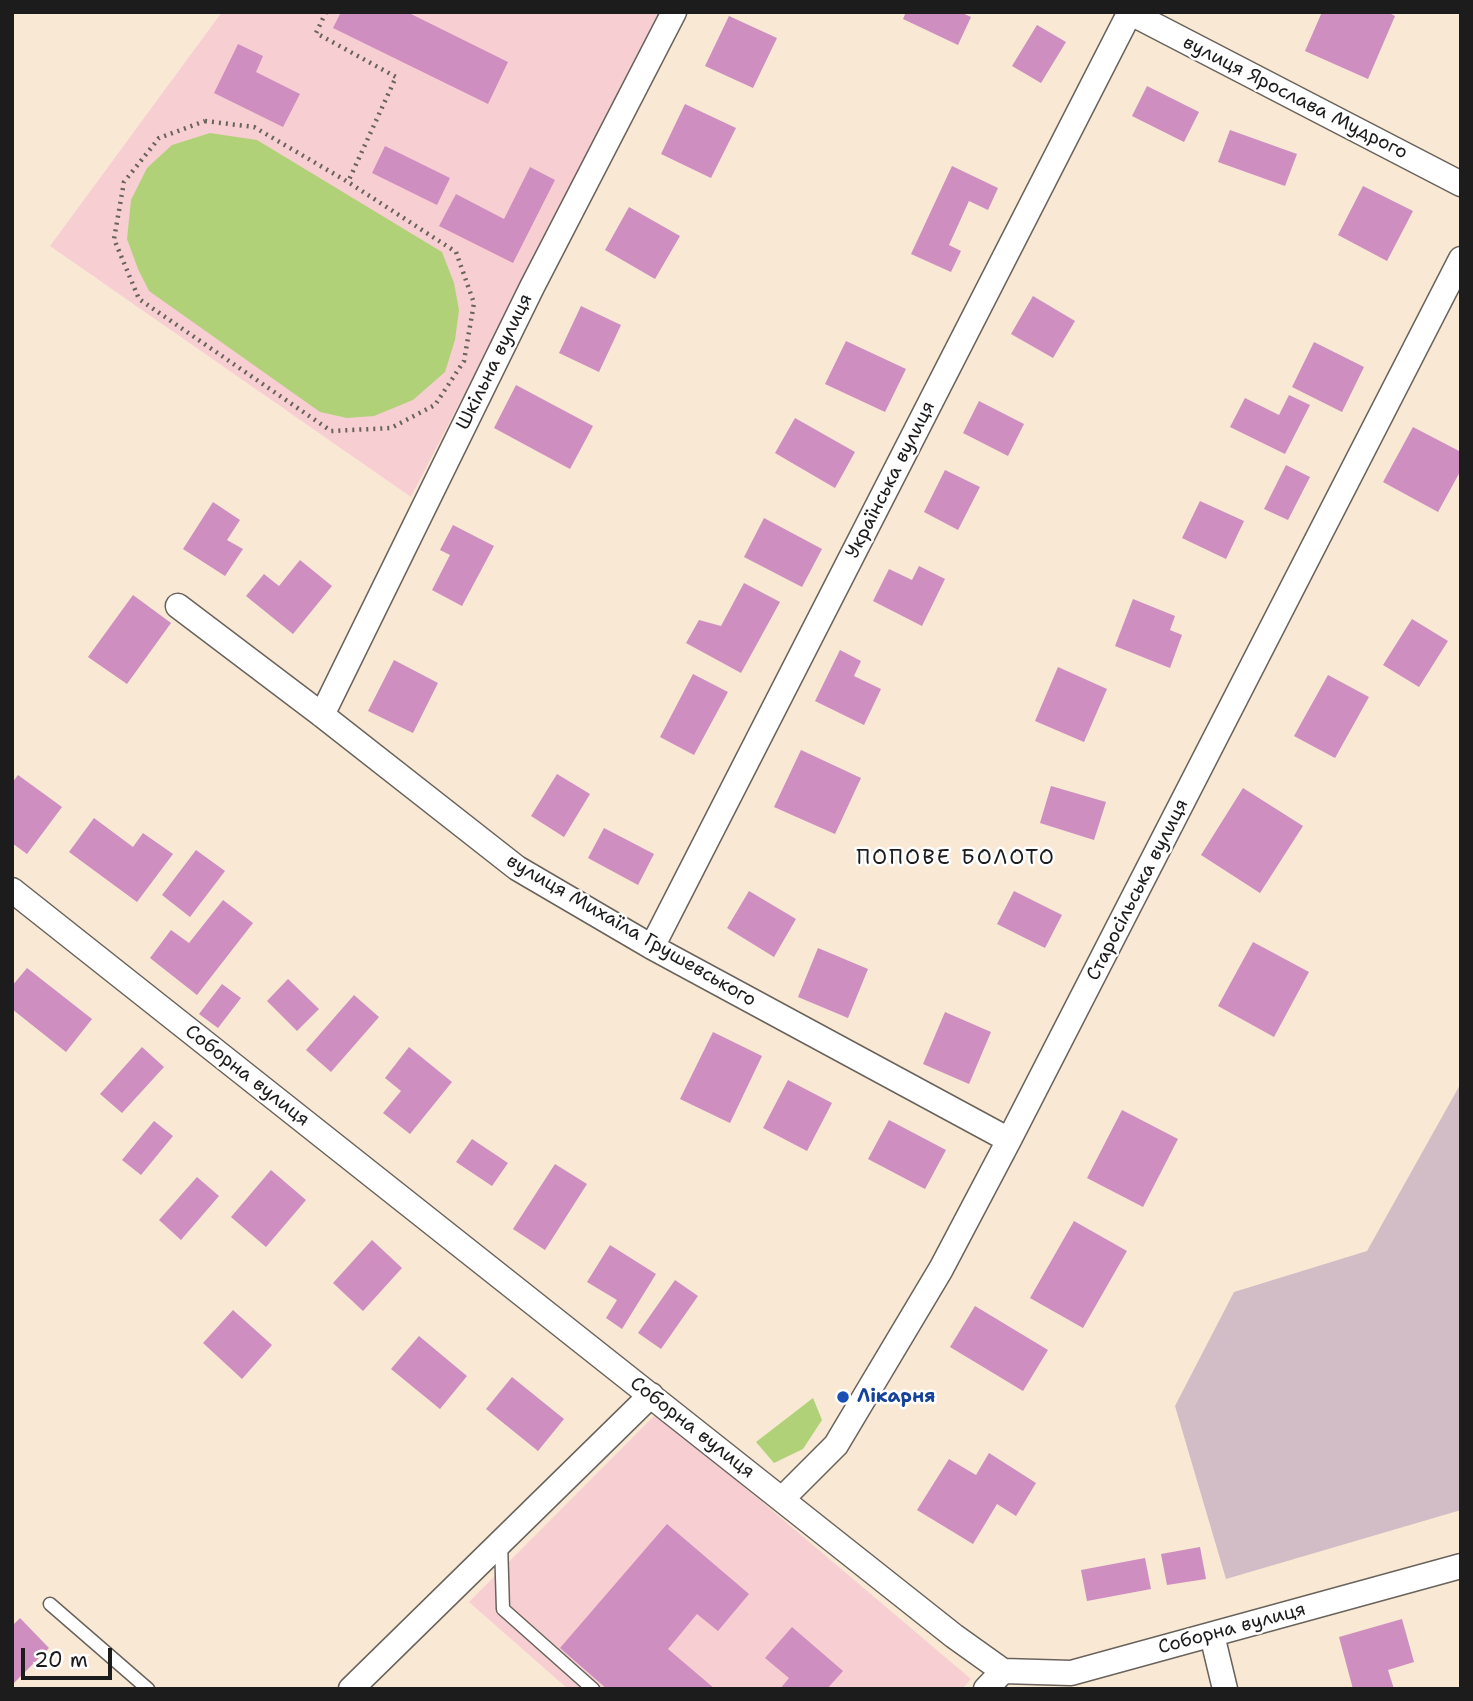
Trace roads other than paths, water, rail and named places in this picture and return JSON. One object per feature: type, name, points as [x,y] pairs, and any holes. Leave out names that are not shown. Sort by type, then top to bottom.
[{"type":"street","name":"Шкільна вулиця","points":[[322,715],[532,288],[674,12]]},
{"type":"street","name":"вулиця Ярослава Мудрого","points":[[1130,12],[1461,184]]},
{"type":"street","name":"Українська вулиця","points":[[652,947],[1130,12]]},
{"type":"street","name":"Старосільська вулиця","points":[[782,1499],[836,1445],[941,1269],[1461,259]]},
{"type":"street","name":"вулиця Михаїла Грушевського","points":[[178,606],[322,715],[517,869],[652,947],[1009,1140]]},
{"type":"street","name":"Соборна вулиця","points":[[12,890],[954,1636],[1003,1671],[1071,1672],[1461,1566]]},
{"type":"street","points":[[351,1689],[651,1395]]},
{"type":"street","points":[[1212,1635],[1225,1689]]},
{"type":"street","points":[[986,1689],[1003,1671]]},
{"type":"lane","points":[[501,1542],[503,1609],[593,1689]]},
{"type":"lane","points":[[50,1604],[148,1689]]},
{"type":"place","name":"Лікарня","points":[[843,1397]]},
{"type":"district","name":"ПОПОВЕ БОЛОТО","points":[[956,859]]}]
